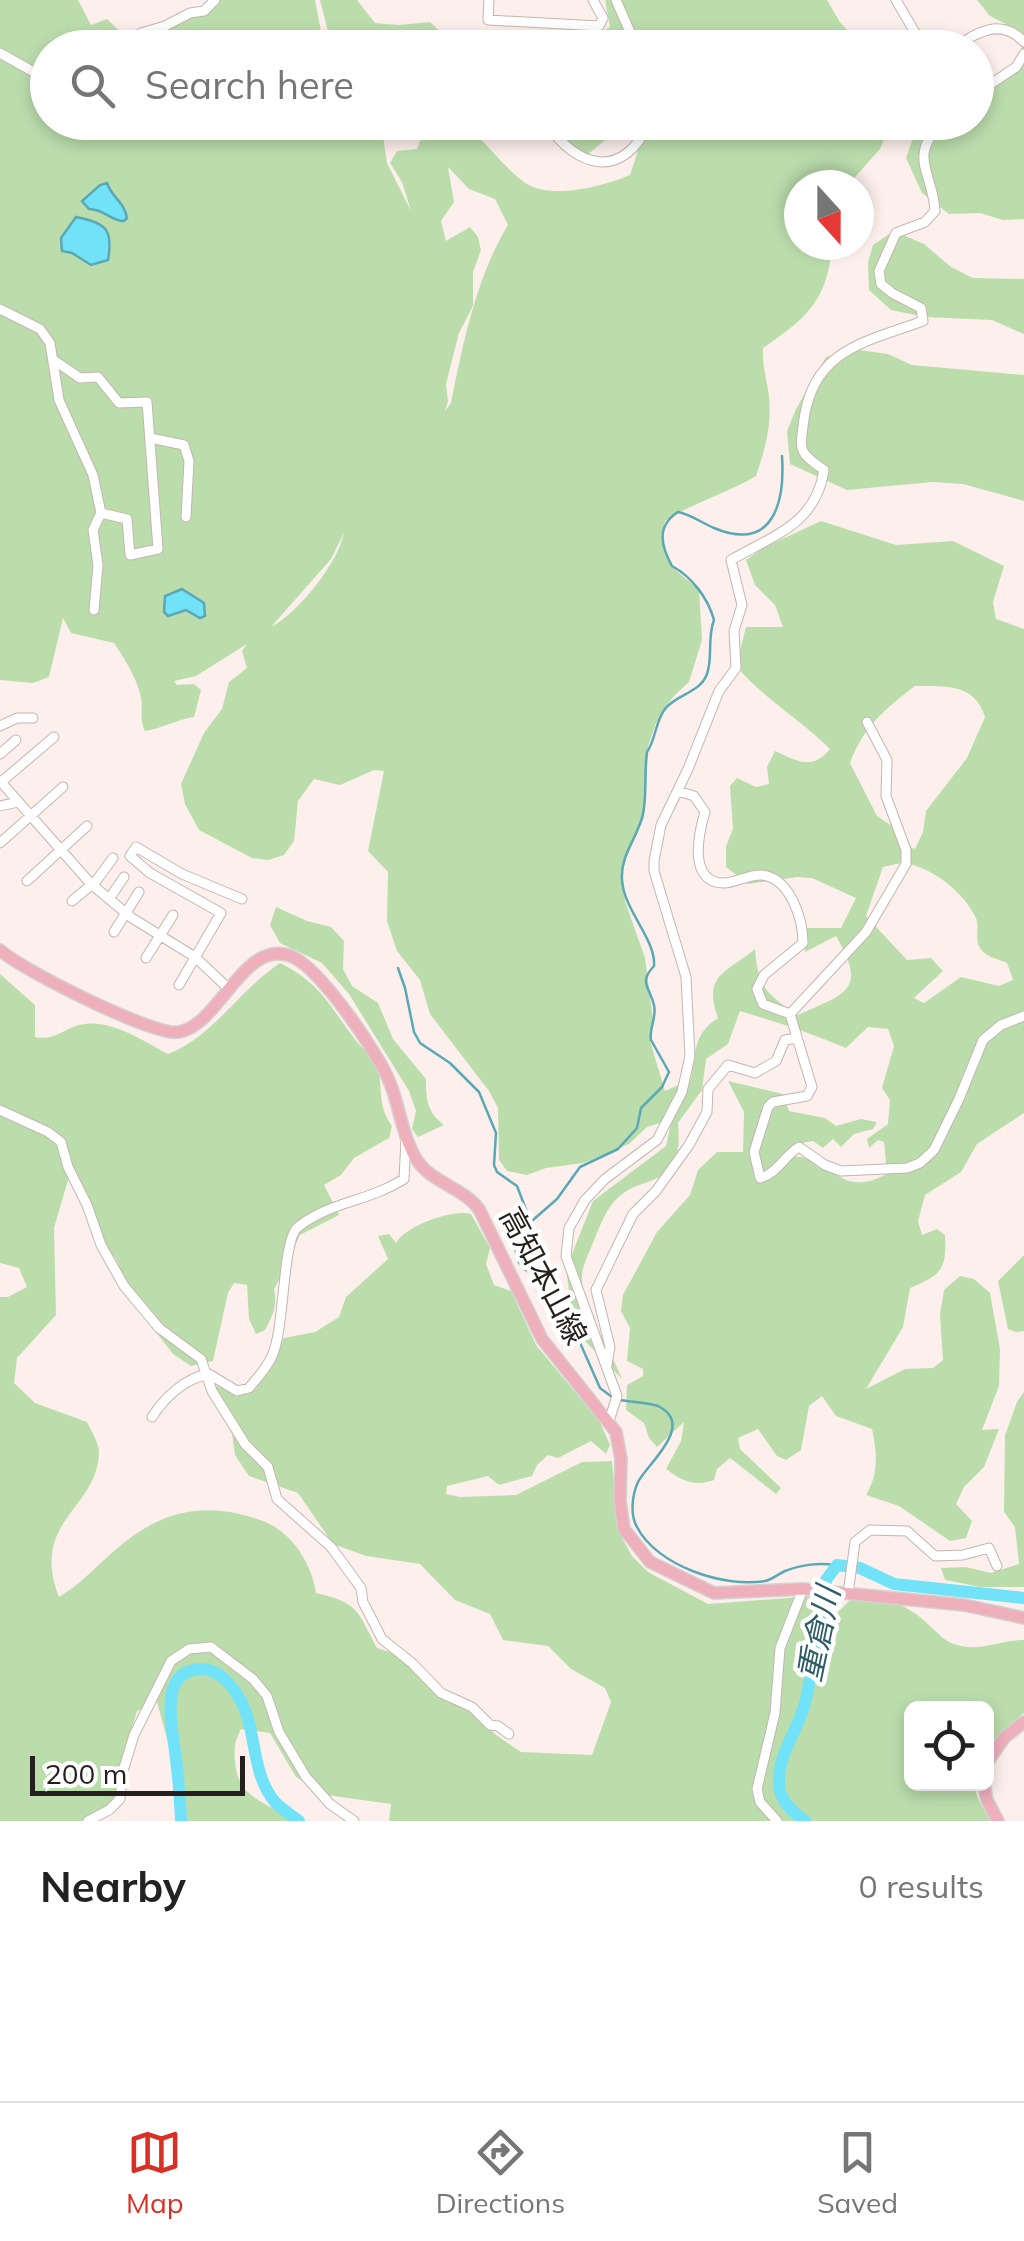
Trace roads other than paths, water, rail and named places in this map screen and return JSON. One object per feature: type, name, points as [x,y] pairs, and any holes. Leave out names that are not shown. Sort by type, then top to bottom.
[{"type":"main road","name":"高知本山線","points":[[0,950],[40,976],[171,1033],[197,1024],[247,969],[265,956],[285,954],[304,964],[322,982],[382,1064],[419,1163],[471,1198],[479,1208],[542,1339],[609,1422],[619,1443],[624,1529],[650,1562],[714,1593],[807,1590],[964,1606],[1024,1618]]},
{"type":"main road","points":[[994,1752],[1004,1738],[1024,1722]]},
{"type":"main road","points":[[985,1791],[998,1821]]},
{"type":"street","points":[[149,30],[204,11],[215,0]]},
{"type":"street","points":[[489,0],[488,20],[599,26],[603,18],[594,0]]},
{"type":"street","points":[[616,0],[629,30]]},
{"type":"street","points":[[896,0],[914,30]]},
{"type":"street","points":[[990,30],[1010,30],[1024,42]]},
{"type":"street","points":[[0,53],[30,70]]},
{"type":"street","points":[[994,81],[1022,62]]},
{"type":"street","points":[[560,140],[590,161],[603,164],[624,156],[640,140]]},
{"type":"street","points":[[609,1422],[617,1400],[565,1244],[584,1200],[657,1140],[682,1092],[691,1030],[686,977],[654,871],[661,825],[719,691],[736,668],[734,632],[742,605],[731,560],[802,518],[822,484],[824,470],[803,456],[800,449],[806,404],[817,376],[848,348],[923,321],[921,308],[881,284],[879,270],[896,233],[925,222],[935,211],[923,168],[927,140]]},
{"type":"street","points":[[0,309],[40,328],[50,343],[60,400],[93,475],[101,513],[93,530],[98,564],[94,610]]},
{"type":"street","points":[[55,361],[80,378],[98,377],[119,404],[147,402],[158,549],[130,556],[126,519],[101,513]]},
{"type":"street","points":[[150,438],[184,445],[189,461],[186,516]]},
{"type":"street","points":[[0,726],[17,718],[33,718]]},
{"type":"street","points":[[790,1014],[866,932],[906,864],[906,850],[886,796],[887,760],[867,722]]},
{"type":"street","points":[[54,737],[0,782],[91,884],[126,914],[195,958],[229,989]]},
{"type":"street","points":[[0,754],[16,740]]},
{"type":"street","points":[[0,844],[62,786]]},
{"type":"street","points":[[678,791],[694,796],[705,812],[696,852],[710,878],[723,884],[763,875],[776,880],[792,900],[802,923],[803,943],[764,975],[757,990],[763,1004],[790,1014]]},
{"type":"street","points":[[0,806],[18,802]]},
{"type":"street","points":[[27,881],[87,826]]},
{"type":"street","points":[[179,984],[221,912],[150,873],[130,856],[136,847],[182,874],[242,899]]},
{"type":"street","points":[[72,901],[113,858]]},
{"type":"street","points":[[109,899],[124,878]]},
{"type":"street","points":[[114,932],[139,892]]},
{"type":"street","points":[[146,958],[173,915]]},
{"type":"street","points":[[790,1014],[812,1088],[807,1096],[774,1102],[768,1107],[754,1152],[760,1178],[799,1147],[825,1166],[841,1171],[920,1164],[934,1150],[983,1040],[1001,1025],[1024,1016]]},
{"type":"street","points":[[606,1368],[610,1347],[596,1290],[633,1214],[656,1191],[689,1145],[707,1112],[708,1088],[728,1065],[755,1073],[776,1061],[785,1040],[797,1038]]},
{"type":"street","points":[[0,1110],[62,1142],[68,1167],[101,1246],[124,1286],[160,1328],[202,1358],[212,1391],[244,1444],[268,1467],[277,1499],[330,1547],[361,1588],[363,1602],[382,1639],[441,1694],[472,1707],[490,1725],[510,1734]]},
{"type":"street","points":[[152,1417],[174,1391],[209,1374],[237,1391],[249,1388],[273,1355],[284,1302],[289,1237],[301,1224],[333,1206],[381,1194],[404,1179],[407,1134]]},
{"type":"street","points":[[842,1593],[850,1577],[855,1542],[877,1528],[910,1534],[935,1556],[963,1555],[988,1548],[997,1566]]},
{"type":"street","points":[[777,1821],[760,1802],[757,1789],[775,1713],[780,1648],[807,1590]]},
{"type":"street","points":[[88,1821],[110,1810],[120,1799],[123,1771],[134,1735],[171,1661],[178,1654],[200,1646],[220,1650],[253,1680],[267,1696],[279,1732],[306,1777],[330,1804],[354,1821]]},
{"type":"water","points":[[107,183],[121,203],[127,218],[124,221],[89,209],[82,201]]},
{"type":"water","points":[[76,217],[106,230],[110,242],[108,260],[91,265],[62,251],[61,238]]},
{"type":"water","points":[[182,589],[204,603],[205,616],[200,618],[186,610],[168,616],[164,612],[165,596]]},
{"type":"waterway","points":[[612,1397],[600,1388],[555,1286],[524,1269],[514,1244],[517,1234],[557,1199],[580,1167],[618,1149],[637,1128],[641,1108],[662,1087],[669,1072],[651,1040],[655,1009],[646,981],[654,966],[653,956],[628,903],[622,871],[643,814],[647,752],[659,719],[665,709],[704,680],[714,620],[698,589],[672,566],[663,544],[664,530],[678,512],[734,534],[750,534],[763,528],[778,505],[782,456]]},
{"type":"waterway","points":[[398,968],[414,1032],[420,1043],[450,1063],[479,1092],[496,1133],[494,1165],[497,1172],[517,1186],[530,1220]]},
{"type":"waterway","points":[[620,1400],[658,1406],[669,1414],[672,1424],[666,1445],[638,1482],[633,1499],[637,1527],[660,1553],[693,1571],[731,1581],[768,1580],[804,1565],[837,1565]]},
{"type":"waterway","name":"重倉川","points":[[805,1821],[784,1801],[779,1774],[805,1703],[826,1580],[837,1565],[860,1568],[894,1584],[1024,1598]]},
{"type":"waterway","name":"重倉川","points":[[181,1821],[170,1705],[177,1680],[187,1672],[201,1669],[219,1675],[238,1695],[267,1791],[277,1805],[299,1821]]}]
